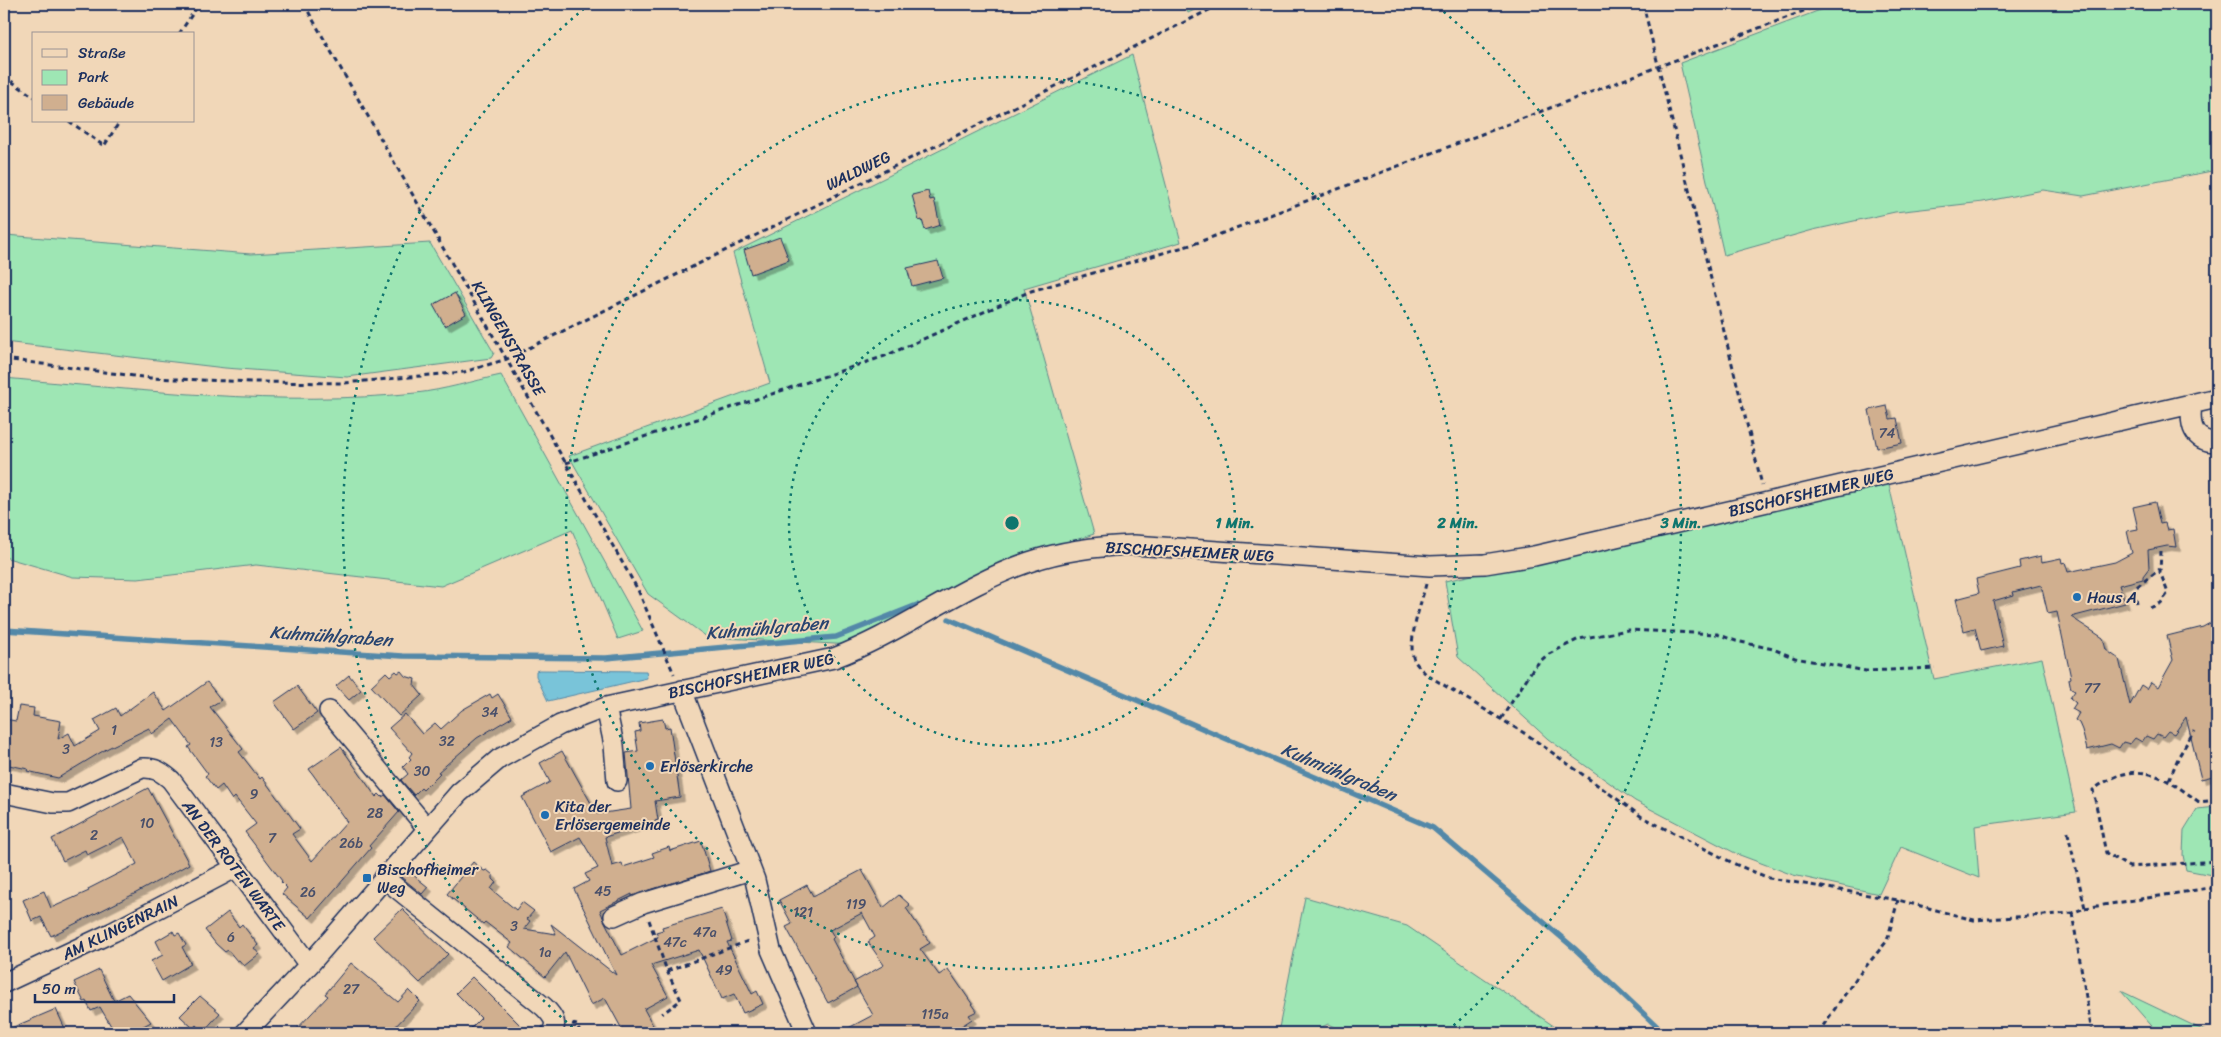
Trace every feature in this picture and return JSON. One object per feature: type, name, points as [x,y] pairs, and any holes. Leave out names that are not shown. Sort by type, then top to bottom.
[{"type":"street","name":"BISCHOFSHEIMER WEG","points":[[245,1033],[309,965],[459,793],[499,759],[560,725],[606,707],[834,658],[883,637],[969,589],[1012,568],[1048,556],[1095,546],[1134,545],[1430,566],[1485,564],[1534,556],[2217,398]]},
{"type":"street","points":[[2192,404],[2190,415],[2196,433],[2203,441],[2217,442]]},
{"type":"street","points":[[682,690],[751,870],[758,891],[766,934],[775,960],[807,1033]]},
{"type":"street","points":[[606,707],[614,745],[617,781]]},
{"type":"street","points":[[329,710],[427,828]]},
{"type":"street","name":"AN DER ROTEN WARTE","points":[[4,793],[53,803],[68,803],[131,771],[142,768],[155,769],[171,780],[309,965]]},
{"type":"street","name":"AM KLINGENRAIN","points":[[4,983],[114,932],[236,868]]},
{"type":"street","points":[[614,916],[643,904],[751,870]]},
{"type":"street","points":[[384,878],[544,1007],[553,1027]]},
{"type":"path","points":[[179,32],[199,4]]},
{"type":"path","name":"KLINGENSTRASSE","points":[[304,4],[638,590],[682,690]]},
{"type":"path","name":"WALDWEG","points":[[4,359],[150,378],[253,382],[344,383],[464,372],[507,359],[1221,4]]},
{"type":"path","points":[[1643,4],[1660,65],[1766,503]]},
{"type":"path","points":[[566,463],[885,356],[1031,291],[1194,244],[1822,4]]},
{"type":"path","points":[[4,76],[32,96]]},
{"type":"path","points":[[70,122],[104,146],[119,122]]},
{"type":"path","points":[[2150,608],[2161,603],[2168,593],[2160,569],[2161,551]]},
{"type":"path","points":[[1430,566],[1414,632],[1412,650],[1415,661],[1427,675],[1529,736],[1642,816],[1737,865],[1769,878],[1898,900],[1974,920],[2072,913],[2085,908],[2209,888],[2217,890]]},
{"type":"path","points":[[2137,603],[2134,589],[2160,569]]},
{"type":"path","points":[[1501,719],[1534,667],[1547,655],[1578,639],[1628,630],[1717,634],[1773,649],[1795,658],[1866,671],[1935,668]]},
{"type":"path","points":[[2169,780],[2179,756],[2194,730]]},
{"type":"path","points":[[2217,800],[2199,802],[2169,780],[2144,772],[2107,780],[2093,790],[2106,853],[2129,867],[2217,861]]},
{"type":"path","points":[[2067,829],[2085,908]]},
{"type":"path","points":[[1818,1033],[1857,977],[1887,941],[1898,900]]},
{"type":"path","points":[[2072,913],[2092,1033]]},
{"type":"path","points":[[667,971],[766,934]]},
{"type":"path","points":[[656,939],[680,1000],[662,1014]]},
{"type":"green space","points":[[1183,4],[1207,4],[1188,13]]},
{"type":"green space","points":[[1836,4],[2217,4],[2217,170],[2083,196],[2043,190],[1983,202],[1895,212],[1813,230],[1724,255],[1680,63]]},
{"type":"green space","points":[[1132,55],[1181,242],[1024,288],[1094,534],[1033,554],[853,645],[707,637],[648,594],[569,456],[770,383],[733,253]]},
{"type":"green space","points":[[5,235],[251,254],[430,243],[494,353],[491,358],[347,377],[225,368],[4,342]]},
{"type":"green space","points":[[501,375],[643,631],[618,639],[572,530],[441,586],[256,565],[138,579],[73,577],[4,557],[4,378],[158,392],[261,398],[313,398],[365,397],[427,392]]},
{"type":"green space","points":[[1889,485],[1934,679],[2042,658],[2076,812],[1975,826],[1979,878],[1901,847],[1879,894],[1793,875],[1737,854],[1635,801],[1548,739],[1458,657],[1445,581]]},
{"type":"green space","points":[[2217,807],[2217,876],[2186,870],[2183,855],[2184,830],[2197,809]]},
{"type":"green space","points":[[1305,897],[1407,926],[1564,1033],[1346,1033],[1328,1024],[1310,1033],[1278,1033]]},
{"type":"green space","points":[[2121,991],[2209,1033],[2158,1033]]},
{"type":"water","points":[[536,671],[646,671],[647,678],[548,701],[536,676]]},
{"type":"building","points":[[928,191],[930,200],[934,199],[940,225],[925,230],[922,220],[919,221],[912,195]]},
{"type":"building","points":[[780,237],[789,260],[751,274],[744,250]]},
{"type":"building","points":[[938,261],[943,278],[912,286],[907,268]]},
{"type":"building","points":[[455,293],[466,314],[445,326],[433,305]]},
{"type":"building","points":[[1887,406],[1890,419],[1897,418],[1902,443],[1877,448],[1869,410]]},
{"type":"building","points":[[2155,502],[2160,524],[2165,523],[2167,530],[2173,529],[2176,547],[2167,546],[2148,550],[2149,568],[2143,579],[2119,585],[2125,603],[2071,617],[2103,638],[2106,650],[2119,659],[2130,705],[2141,685],[2147,689],[2151,682],[2158,687],[2173,660],[2167,636],[2203,627],[2217,619],[2217,775],[2201,779],[2186,717],[2174,734],[2168,731],[2163,737],[2157,734],[2153,739],[2146,736],[2142,742],[2135,738],[2130,744],[2123,742],[2119,748],[2111,744],[2087,750],[2082,730],[2079,723],[2075,720],[2079,713],[2072,709],[2076,703],[2070,698],[2075,691],[2071,689],[2069,679],[2071,678],[2057,612],[2048,614],[2041,585],[2013,592],[2014,595],[1993,601],[2003,646],[1981,651],[1975,628],[1964,631],[1956,599],[1979,593],[1976,579],[2020,568],[2019,561],[2041,556],[2042,562],[2061,558],[2062,563],[2065,562],[2068,572],[2115,562],[2132,553],[2127,531],[2138,529],[2133,507]]},
{"type":"building","points":[[396,671],[398,673],[401,671],[405,676],[415,679],[414,685],[422,695],[399,716],[371,686],[386,672],[390,676]]},
{"type":"building","points":[[349,675],[361,690],[349,700],[336,686]]},
{"type":"building","points":[[207,682],[221,700],[210,707],[243,749],[239,752],[260,779],[262,777],[300,829],[292,834],[312,861],[347,822],[309,769],[341,747],[376,797],[379,794],[382,797],[385,795],[399,812],[369,846],[371,848],[310,918],[282,894],[287,888],[245,832],[256,824],[235,797],[232,800],[222,785],[216,790],[205,776],[208,774],[188,747],[191,745],[172,719],[152,734],[149,728],[108,748],[58,778],[4,764],[4,719],[16,721],[19,706],[34,708],[33,716],[61,721],[58,739],[69,733],[75,746],[100,731],[94,720],[116,708],[120,716],[153,692],[166,711]]},
{"type":"building","points":[[297,686],[317,713],[294,729],[274,702]]},
{"type":"building","points":[[490,694],[492,698],[498,694],[512,717],[477,738],[438,772],[440,773],[423,790],[421,788],[414,795],[401,780],[408,774],[403,767],[411,759],[409,757],[412,753],[389,728],[405,714],[422,734],[435,723],[441,729],[462,710]]},
{"type":"building","points":[[663,719],[665,728],[670,727],[680,797],[655,801],[658,820],[605,837],[612,866],[622,863],[623,867],[654,857],[652,853],[669,847],[670,851],[701,841],[710,871],[632,896],[632,894],[600,910],[622,955],[658,937],[656,932],[663,930],[662,927],[722,909],[732,941],[727,942],[752,994],[757,991],[763,1004],[743,1013],[734,994],[722,999],[699,950],[651,965],[668,996],[644,1009],[657,1033],[624,1033],[605,998],[591,1005],[565,952],[545,977],[509,947],[512,943],[485,922],[483,924],[447,894],[473,862],[484,871],[487,870],[493,875],[493,879],[496,882],[491,889],[516,910],[522,902],[534,911],[527,919],[530,921],[524,929],[556,934],[551,924],[616,975],[574,889],[589,881],[585,874],[598,868],[580,837],[551,852],[522,797],[550,782],[540,763],[562,751],[597,814],[631,809],[626,753],[638,751],[635,732],[640,731],[639,723]]},
{"type":"building","points":[[148,788],[189,864],[51,936],[41,917],[32,921],[23,900],[44,891],[51,908],[89,891],[88,889],[137,864],[123,837],[87,855],[85,850],[63,861],[52,839]]},
{"type":"building","points":[[407,870],[428,887],[422,894],[401,877]]},
{"type":"building","points":[[862,870],[883,908],[899,895],[910,905],[906,908],[930,943],[920,949],[939,975],[948,969],[977,1011],[969,1015],[972,1019],[951,1033],[839,1033],[873,1015],[857,987],[828,1003],[786,927],[792,924],[779,900],[807,885],[813,896]],"holes":[[[862,913],[875,937],[868,942],[884,965],[854,982],[832,939],[834,937],[830,930]]]},
{"type":"building","points":[[402,909],[448,954],[420,983],[373,937]]},
{"type":"building","points":[[228,912],[239,927],[242,924],[258,945],[254,948],[259,954],[244,966],[228,950],[225,952],[216,944],[205,930]]},
{"type":"building","points":[[173,931],[175,935],[179,933],[186,945],[182,947],[191,964],[162,981],[151,961],[163,955],[156,941]]},
{"type":"building","points":[[351,963],[398,1002],[409,990],[420,1001],[389,1033],[293,1033],[328,996],[325,994]]},
{"type":"building","points":[[99,970],[114,1001],[128,994],[151,1022],[130,1033],[115,1033],[100,1007],[91,1011],[74,982]]},
{"type":"building","points":[[472,977],[528,1033],[466,1033],[481,1018],[456,993]]},
{"type":"building","points":[[200,996],[220,1013],[203,1032],[196,1025],[193,1028],[180,1016]]},
{"type":"building","points":[[56,1009],[67,1033],[4,1033],[4,1031]]},
{"type":"waterway","name":"Kuhmühlgraben","points":[[4,630],[403,656],[606,658],[836,637],[917,605]]},
{"type":"waterway","name":"Kuhmühlgraben","points":[[949,619],[1433,828],[1574,948],[1664,1033]]},
{"type":"place","name":"Haus A","points":[[2077,597]]},
{"type":"place","name":"Erlöserkirche","points":[[650,766]]},
{"type":"place","name":"Kita der Erlösergemeinde","points":[[545,815]]},
{"type":"place","name":"Bischofheimer Weg","points":[[367,878]]}]
